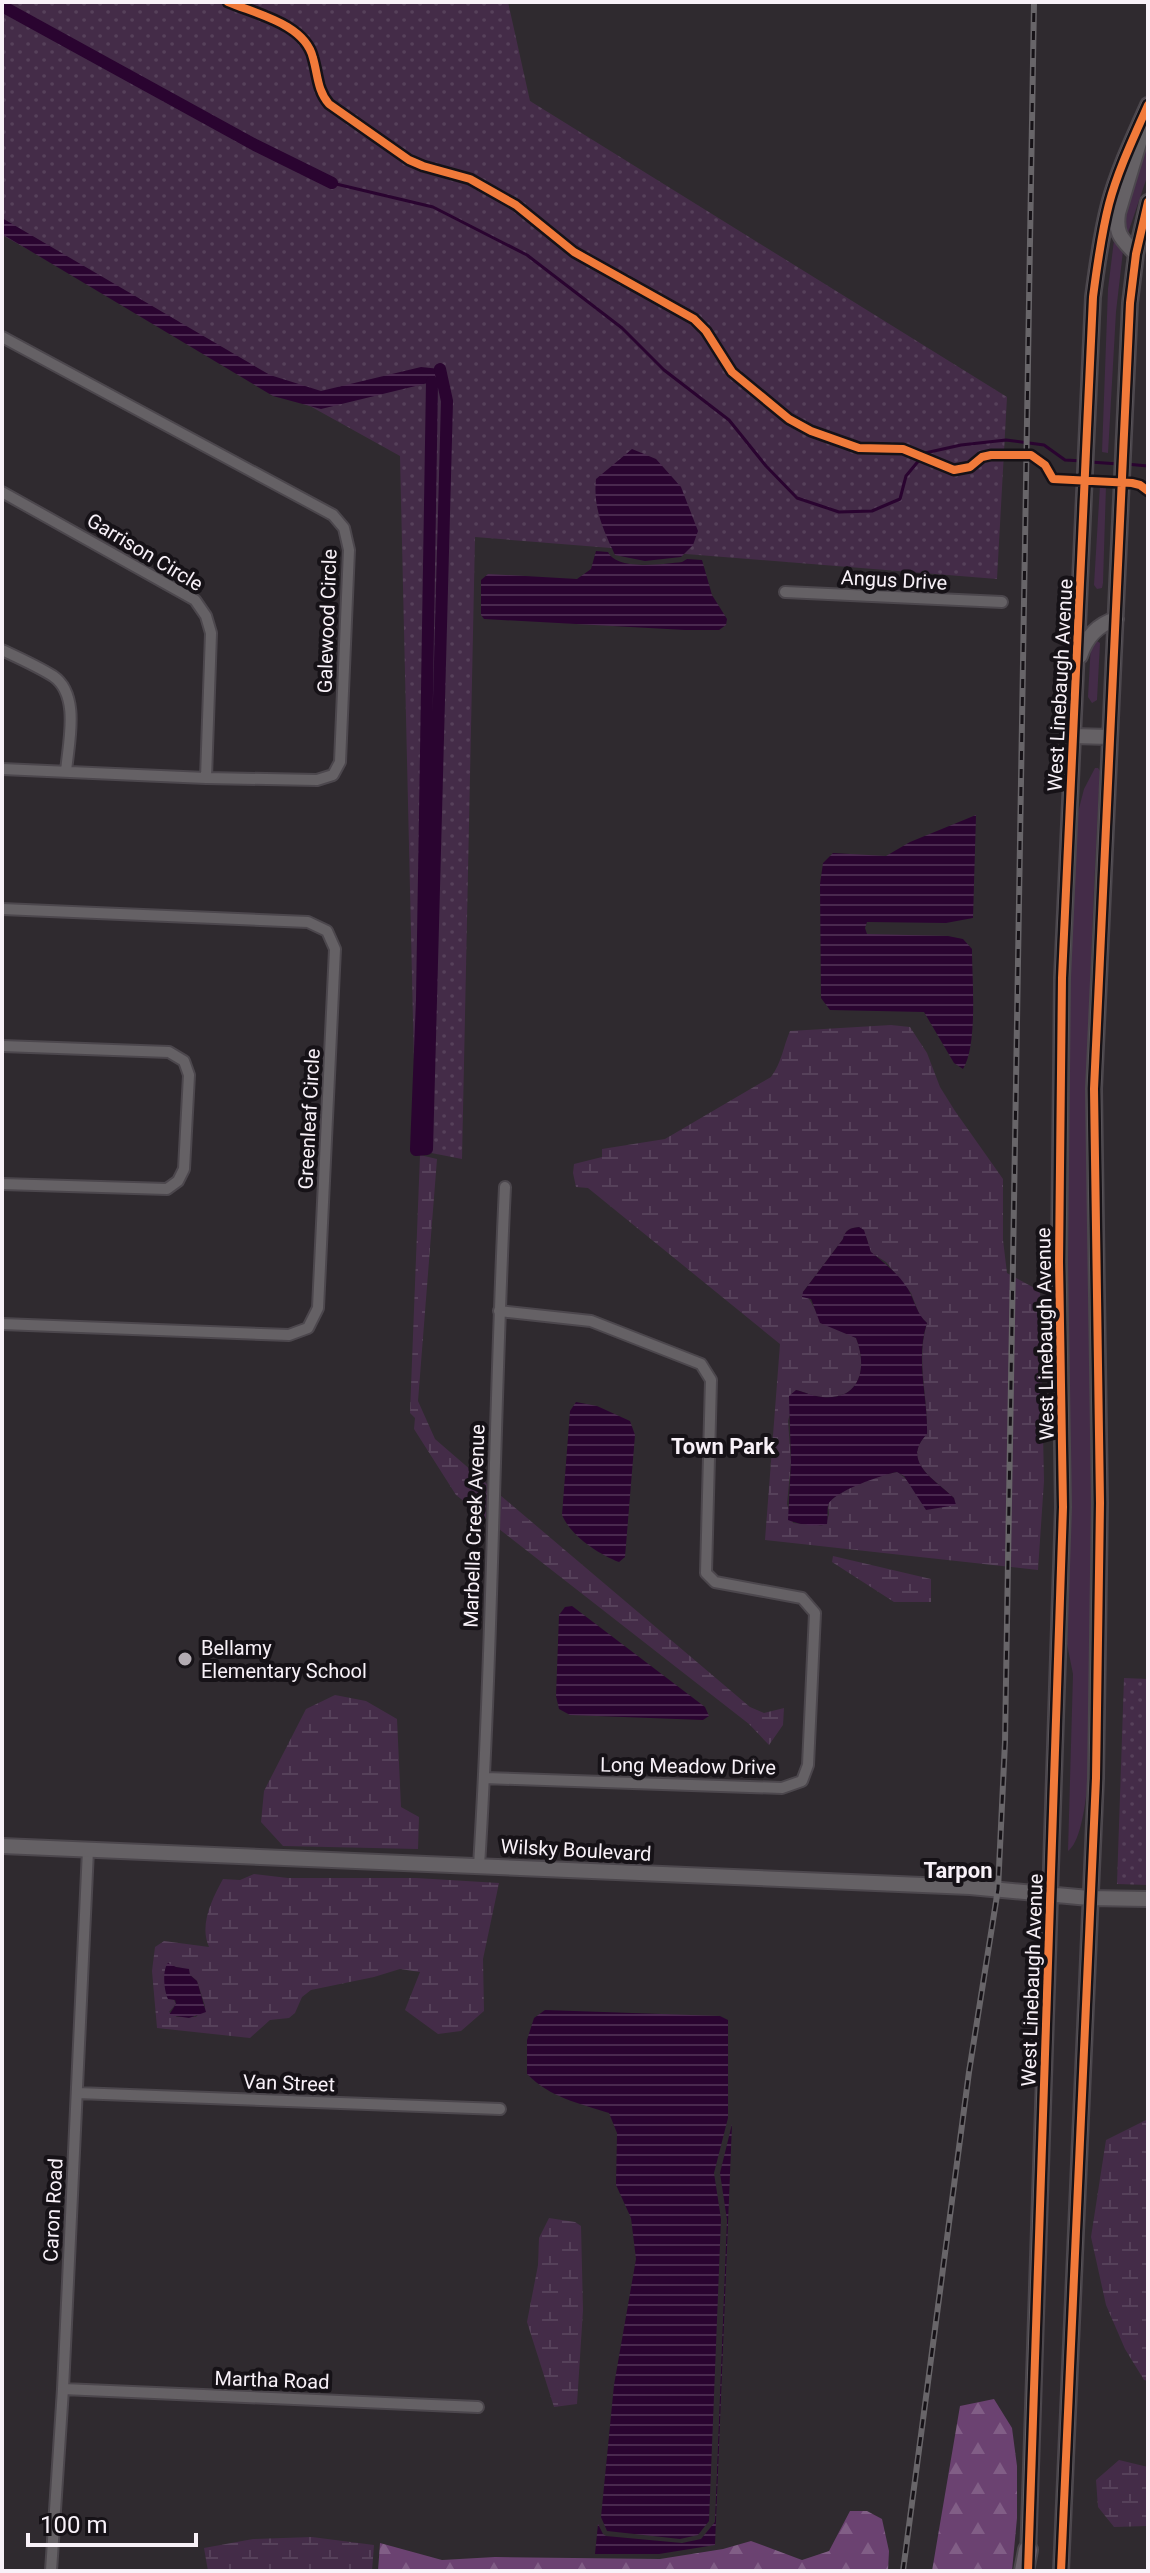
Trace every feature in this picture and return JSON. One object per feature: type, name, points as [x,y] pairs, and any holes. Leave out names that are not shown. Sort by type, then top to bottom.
[{"type":"highway","points":[[1026,2571],[1028,2550]]},
{"type":"main road","points":[[1136,254],[1120,237],[1116,227],[1148,105]]},
{"type":"main road","name":"West Linebaugh Avenue","points":[[1028,2550],[1063,1507],[1059,1262],[1062,978],[1083,490],[1093,297],[1099,249],[1110,201],[1148,105]]},
{"type":"main road","points":[[1061,2571],[1096,1778],[1100,1503],[1094,1089],[1130,303],[1136,254],[1148,202]]},
{"type":"main road","points":[[1077,664],[1092,632],[1105,622],[1116,619]]},
{"type":"main road","points":[[1073,736],[1110,737]]},
{"type":"main road","name":"Wilsky Boulevard","points":[[2,1846],[970,1887],[1089,1898],[1148,1899]]},
{"type":"street","name":"Galewood Circle","points":[[2,337],[333,515],[344,528],[349,550],[340,762],[333,775],[317,780],[206,778],[2,769]]},
{"type":"street","name":"Garrison Circle","points":[[2,492],[195,600],[206,616],[211,633],[206,778]]},
{"type":"street","name":"Angus Drive","points":[[785,592],[1002,602]]},
{"type":"street","points":[[2,650],[56,678],[66,692],[70,708],[66,772]]},
{"type":"street","name":"Greenleaf Circle","points":[[2,909],[308,922],[327,931],[335,949],[318,1308],[308,1328],[289,1335],[2,1324]]},
{"type":"street","points":[[2,1046],[169,1052],[184,1061],[189,1075],[184,1169],[178,1181],[167,1189],[2,1184]]},
{"type":"street","name":"Marbella Creek Avenue","points":[[479,1866],[505,1187]]},
{"type":"street","name":"Long Meadow Drive","points":[[484,1778],[782,1788],[802,1781],[808,1765],[815,1613],[802,1598],[715,1582],[706,1573],[711,1380],[701,1364],[591,1321],[499,1311]]},
{"type":"street","name":"Caron Road","points":[[51,2571],[63,2389],[88,1850]]},
{"type":"street","name":"Van Street","points":[[77,2093],[500,2109]]},
{"type":"street","name":"Martha Road","points":[[63,2389],[478,2407]]},
{"type":"green space","points":[[2,2],[508,2],[530,101],[1007,397],[997,579],[475,537],[462,1159],[416,1150],[400,456],[2,235]]},
{"type":"green space","points":[[1148,130],[1148,174],[1127,236],[1122,220]]},
{"type":"green space","points":[[1114,240],[1123,251],[1116,312],[1108,453],[1102,452],[1108,289]]},
{"type":"green space","points":[[1100,485],[1106,486],[1103,583],[1102,588],[1097,589],[1094,585]]},
{"type":"green space","points":[[1094,639],[1100,643],[1097,700],[1092,703],[1088,697],[1091,643]]},
{"type":"green space","points":[[1095,768],[1100,771],[1091,965],[1087,1159],[1092,1514],[1091,1713],[1088,1783],[1083,1814],[1077,1837],[1068,1851],[1073,1674],[1067,1644],[1071,1483],[1065,1208],[1069,970],[1075,824],[1084,789]]},
{"type":"green space","points":[[891,1025],[910,1027],[927,1053],[940,1087],[1003,1179],[1003,1240],[1007,1273],[1040,1291],[1044,1481],[1038,1570],[765,1540],[780,1344],[588,1188],[576,1187],[574,1164],[602,1157],[602,1149],[665,1139],[771,1077],[790,1031]],"holes":[[[859,1227],[867,1239],[870,1252],[886,1262],[911,1293],[920,1316],[927,1323],[922,1350],[927,1434],[917,1453],[923,1469],[954,1498],[955,1505],[909,1482],[898,1472],[860,1483],[835,1497],[828,1503],[826,1524],[793,1523],[787,1504],[791,1462],[788,1421],[796,1390],[835,1397],[853,1388],[861,1371],[856,1338],[822,1319],[803,1292],[848,1230]]]},
{"type":"green space","points":[[420,1155],[437,1159],[418,1401],[435,1439],[487,1484],[486,1519],[456,1495],[414,1429],[415,1418],[410,1413]]},
{"type":"green space","points":[[500,1495],[750,1707],[764,1713],[784,1708],[783,1725],[769,1745],[749,1724],[499,1529]]},
{"type":"green space","points":[[833,1556],[931,1579],[931,1602],[894,1602],[832,1562]]},
{"type":"green space","points":[[1124,1678],[1148,1679],[1148,1885],[1117,1884]]},
{"type":"green space","points":[[335,1695],[366,1701],[397,1719],[401,1807],[419,1817],[418,1849],[283,1846],[261,1822],[264,1791],[306,1709]]},
{"type":"green space","points":[[254,1874],[288,1878],[416,1878],[499,1883],[483,1959],[484,2011],[461,2031],[438,2034],[405,2010],[420,1972],[400,1969],[311,1990],[302,1997],[295,2013],[289,2018],[270,2020],[250,2038],[157,2028],[152,1971],[155,1947],[164,1941],[209,1947],[206,1921],[215,1895],[223,1879],[240,1880]],"holes":[[[176,1967],[182,1968],[197,1981],[205,2006],[196,2017],[177,2017],[169,2012],[176,2004],[166,1979]]]},
{"type":"green space","points":[[1146,2120],[1148,2381],[1144,2380],[1125,2349],[1106,2305],[1091,2237],[1106,2140]]},
{"type":"green space","points":[[549,2218],[575,2222],[581,2226],[583,2310],[577,2404],[554,2407],[527,2322],[538,2265],[539,2238]]},
{"type":"green space","points":[[994,2399],[1012,2428],[1017,2466],[1017,2518],[1012,2571],[932,2571],[960,2406]]},
{"type":"green space","points":[[1119,2460],[1148,2467],[1148,2526],[1114,2527],[1098,2507],[1096,2480]]},
{"type":"green space","points":[[850,2511],[867,2511],[882,2519],[889,2551],[888,2571],[378,2571],[380,2543],[442,2560],[495,2557],[660,2559],[723,2549],[751,2541],[802,2560],[829,2551]]},
{"type":"green space","points":[[312,2537],[374,2545],[372,2571],[208,2571],[204,2548],[253,2539]]},
{"type":"shaded area","points":[[2,218],[270,375],[321,391],[421,367],[440,369],[432,382],[321,409],[273,396],[2,234]]},
{"type":"shaded area","points":[[632,449],[656,459],[681,487],[698,531],[693,545],[681,557],[645,561],[615,555],[598,509],[596,479]]},
{"type":"shaded area","points":[[596,551],[608,552],[613,558],[631,564],[702,560],[712,595],[727,619],[726,625],[719,630],[685,630],[484,619],[481,615],[481,580],[488,574],[577,579],[591,569]]},
{"type":"shaded area","points":[[976,815],[973,918],[946,923],[867,922],[865,928],[867,934],[948,936],[963,939],[972,949],[971,1044],[963,1069],[954,1063],[924,1012],[830,1010],[821,998],[820,884],[823,863],[833,853],[886,856],[910,842]]},
{"type":"shaded area","points":[[859,1227],[864,1230],[871,1252],[904,1283],[927,1323],[922,1364],[927,1434],[917,1453],[924,1470],[954,1498],[956,1505],[926,1510],[904,1476],[897,1472],[848,1489],[832,1500],[828,1505],[827,1524],[802,1524],[788,1520],[791,1462],[789,1396],[796,1390],[822,1397],[845,1394],[858,1380],[861,1360],[856,1338],[820,1323],[811,1299],[802,1297],[847,1232]]},
{"type":"shaded area","points":[[576,1402],[597,1406],[630,1421],[635,1435],[625,1557],[619,1562],[586,1543],[562,1515],[570,1411]]},
{"type":"shaded area","points":[[572,1606],[705,1707],[709,1716],[703,1720],[570,1715],[559,1709],[556,1696],[559,1615],[565,1607]]},
{"type":"shaded area","points":[[168,1963],[189,1969],[190,1975],[197,1981],[206,2012],[189,2018],[169,2015],[176,2004],[175,2000],[168,1999],[165,1991],[164,1975]]},
{"type":"shaded area","points":[[545,2010],[720,2016],[728,2020],[728,2118],[714,2173],[721,2219],[709,2521],[698,2535],[680,2539],[607,2531],[601,2517],[614,2385],[636,2259],[631,2218],[616,2185],[617,2133],[609,2113],[555,2094],[527,2074],[527,2040],[534,2018]]},
{"type":"shaded area","points":[[732,2124],[715,2545],[659,2554],[595,2554],[598,2524],[606,2536],[682,2543],[701,2539],[715,2522],[727,2220],[720,2173]]},
{"type":"waterway","points":[[2,6],[255,145],[332,183]]},
{"type":"waterway","points":[[332,183],[433,207],[527,255],[622,328],[664,370],[729,420],[797,498],[839,512],[872,511],[900,499],[906,476],[925,453],[961,445],[1006,440],[1044,445],[1065,460],[1083,461]]},
{"type":"waterway","points":[[432,382],[422,1000],[416,1150],[427,1149],[447,401],[440,369]]},
{"type":"waterway","points":[[1090,462],[1119,464]]},
{"type":"waterway","points":[[1126,464],[1148,466]]},
{"type":"railway","points":[[903,2571],[969,2072],[998,1889],[1005,1742],[1034,2]]},
{"type":"cycle path","points":[[228,2],[278,22],[300,37],[308,46],[320,88],[329,104],[409,160],[470,179],[516,205],[574,252],[694,319],[706,331],[732,372],[789,419],[811,431],[859,448],[903,449],[954,470],[970,467],[982,457],[991,455],[1031,455],[1045,465],[1053,479],[1132,483],[1148,491]]},
{"type":"cycle path","points":[[1028,2571],[1063,1507],[1059,1262],[1062,978],[1093,297],[1109,204],[1148,105]]},
{"type":"cycle path","points":[[1061,2571],[1096,1778],[1100,1503],[1094,1089],[1130,303],[1136,254],[1148,202]]},
{"type":"place","name":"Bellamy Elementary School","points":[[185,1659]]},
{"type":"district","name":"Town Park","points":[[723,1446]]},
{"type":"district","name":"Tarpon","points":[[958,1870]]}]
